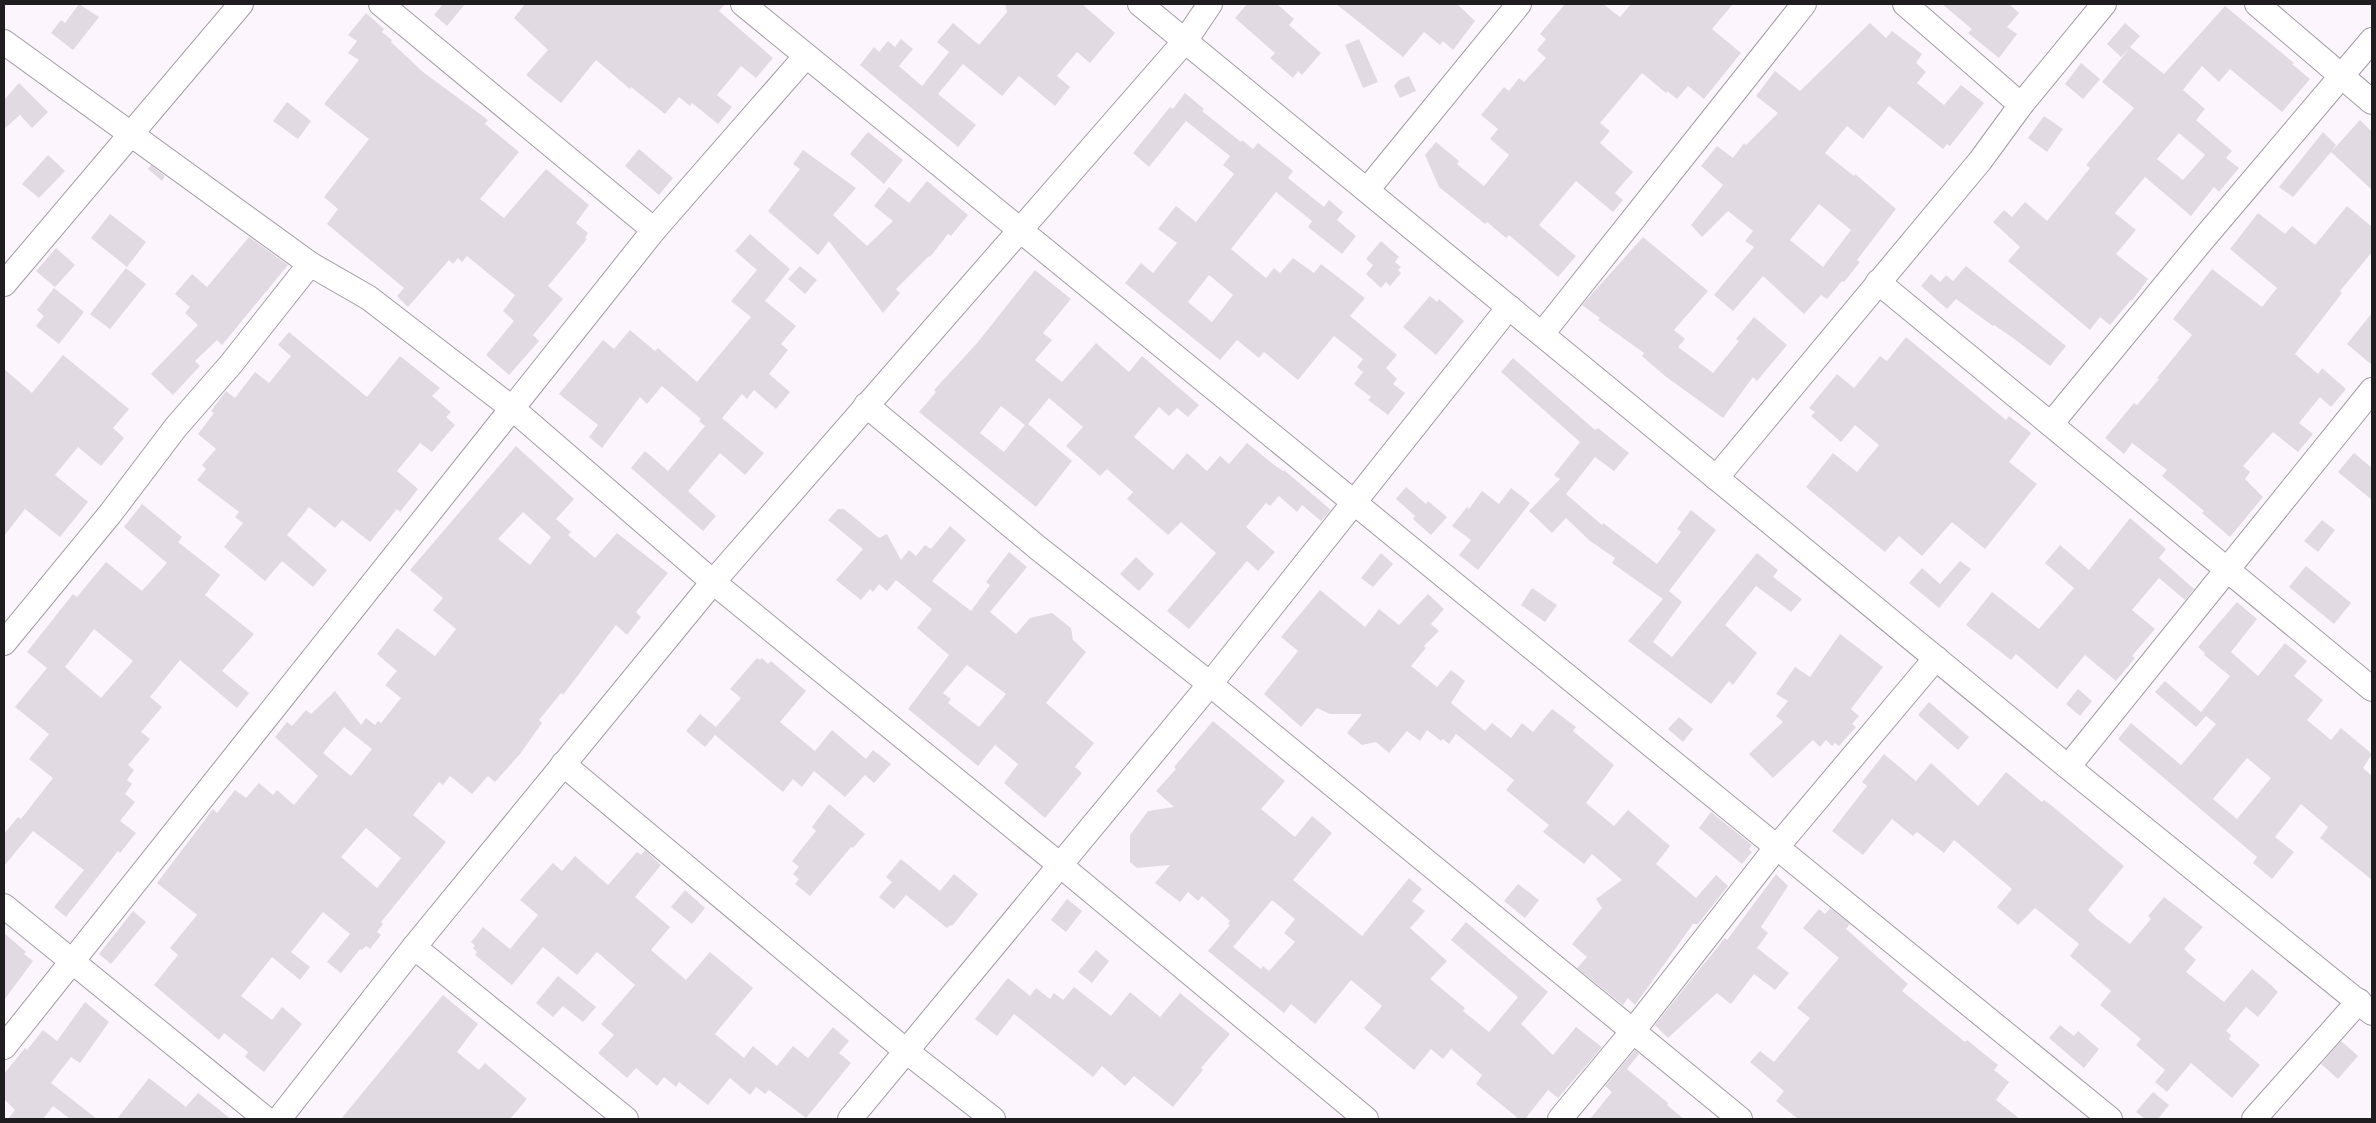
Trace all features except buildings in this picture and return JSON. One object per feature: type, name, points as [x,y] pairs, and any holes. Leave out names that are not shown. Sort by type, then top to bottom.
[{"type":"street","points":[[4,284],[241,4]]},
{"type":"street","points":[[381,4],[654,230]]},
{"type":"street","points":[[743,4],[1020,228],[1776,848],[2110,1119]]},
{"type":"street","points":[[1140,4],[2068,767],[2365,1007],[2254,1119]]},
{"type":"street","points":[[279,1119],[414,947],[713,582],[1185,40],[1210,4]]},
{"type":"street","points":[[1367,190],[1519,4]]},
{"type":"street","points":[[1542,334],[1804,4]]},
{"type":"street","points":[[1905,4],[2021,105]]},
{"type":"street","points":[[1716,478],[1980,161],[2021,105],[2104,4]]},
{"type":"street","points":[[2257,4],[2372,102]]},
{"type":"street","points":[[2051,424],[2199,244],[2372,40]]},
{"type":"street","points":[[4,42],[310,264],[369,298],[513,409],[713,582],[1060,864],[1366,1119]]},
{"type":"street","points":[[4,1047],[654,230],[806,56]]},
{"type":"street","points":[[4,643],[110,514],[176,427],[310,264]]},
{"type":"street","points":[[1878,282],[2372,689]]},
{"type":"street","points":[[850,1119],[1210,684],[1509,307]]},
{"type":"street","points":[[2068,767],[2371,395]]},
{"type":"street","points":[[866,405],[1038,548],[1210,684],[1740,1119]]},
{"type":"street","points":[[1560,1119],[1633,1031],[1776,848],[1936,658]]},
{"type":"street","points":[[563,764],[906,1051],[993,1119]]},
{"type":"street","points":[[4,906],[70,962],[266,1119]]},
{"type":"street","points":[[414,947],[626,1119]]}]
